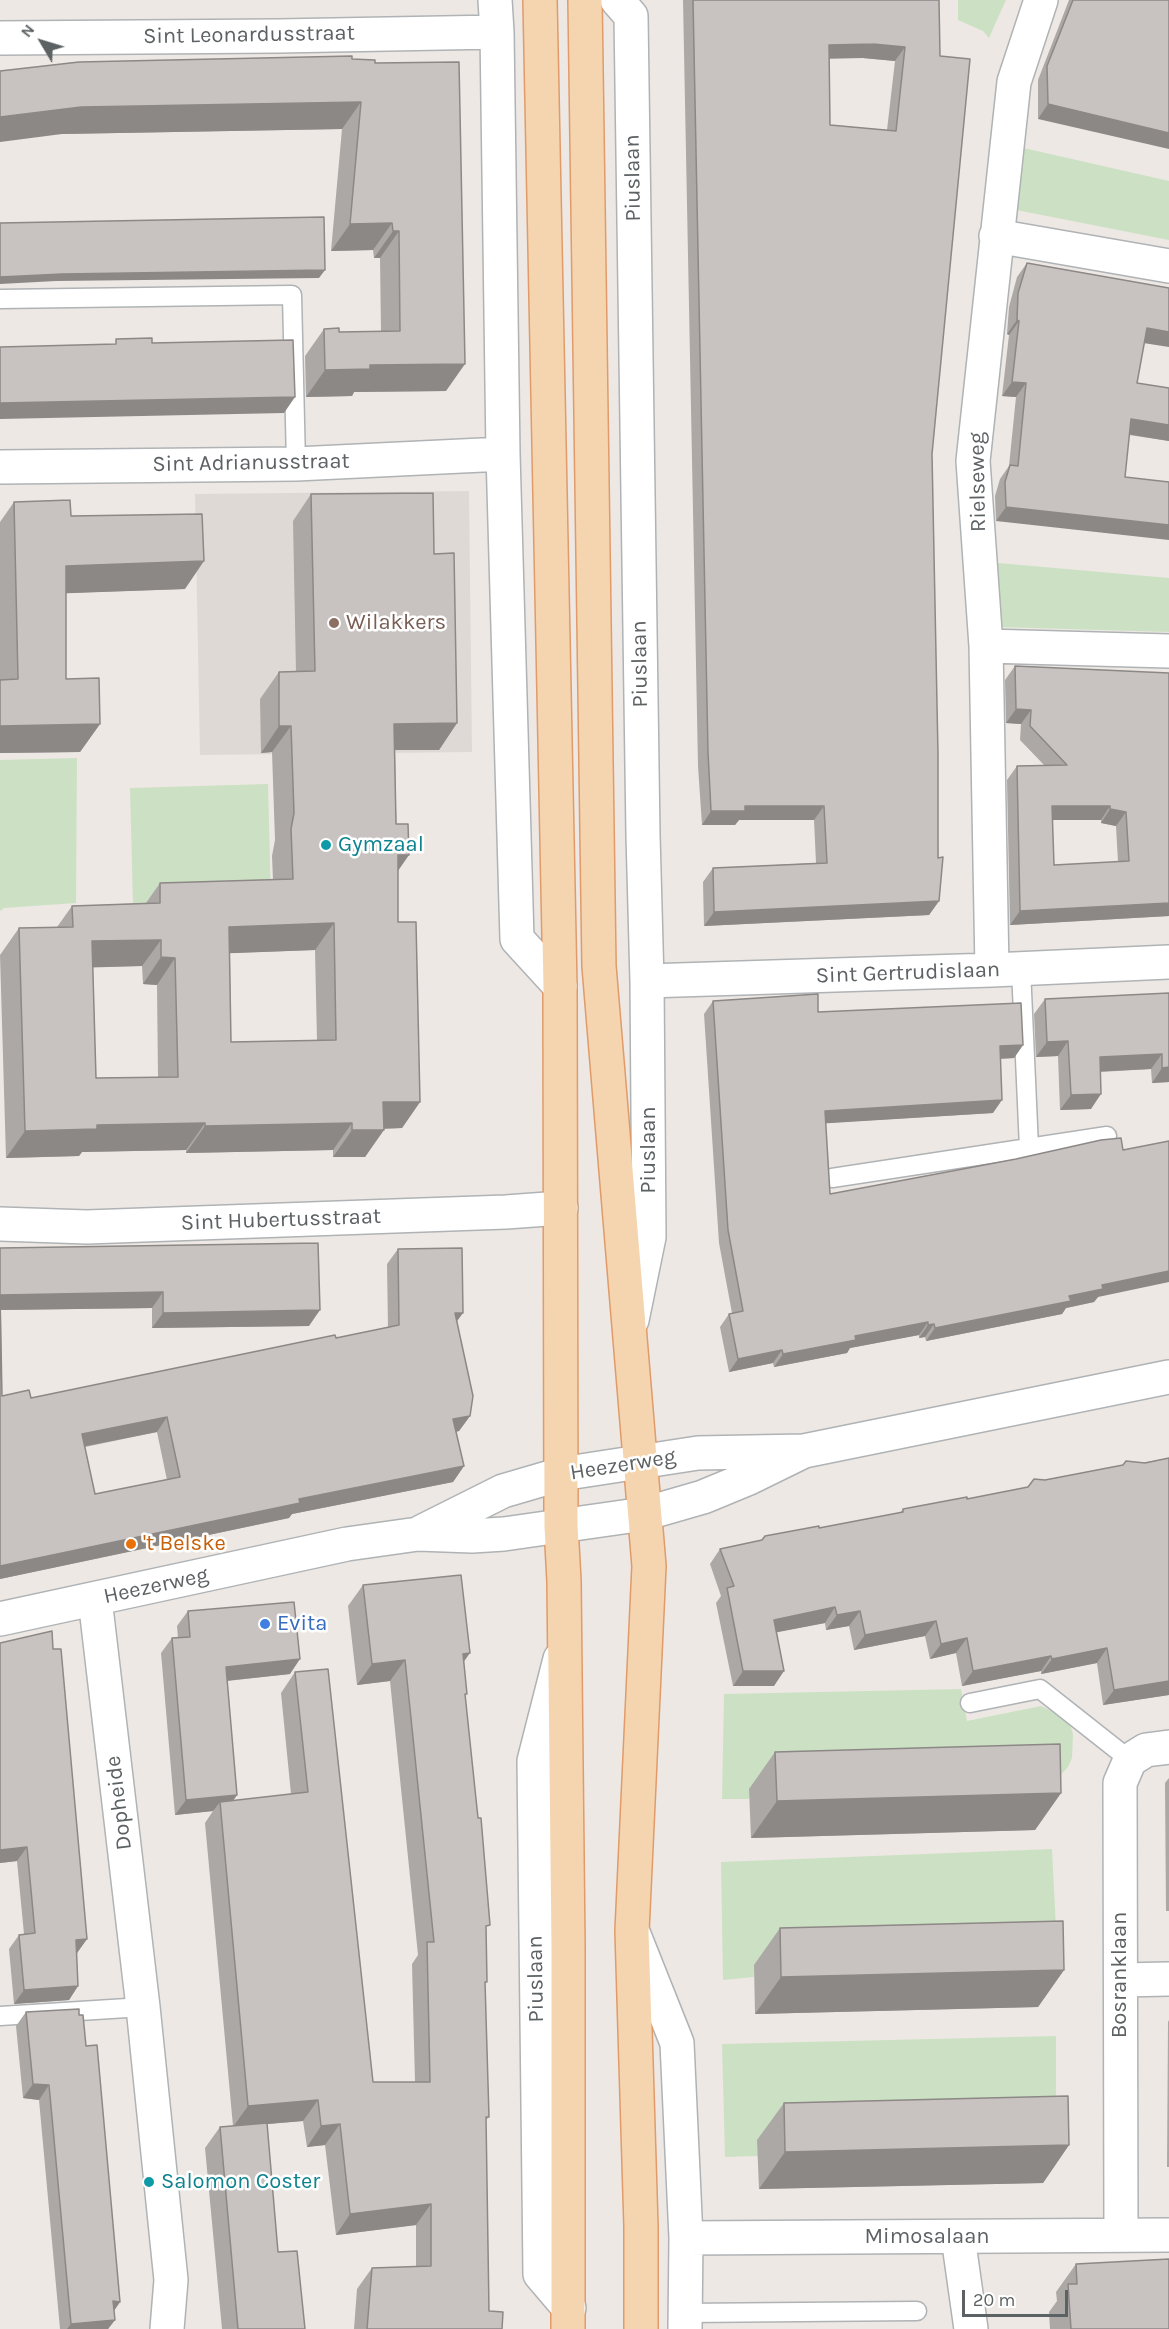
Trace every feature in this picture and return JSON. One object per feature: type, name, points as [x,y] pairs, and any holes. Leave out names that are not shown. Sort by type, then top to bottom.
[{"type":"main road","name":"Piuslaan","points":[[540,0],[560,986],[561,1526],[565,1641],[569,2319]]},
{"type":"main road","name":"Piuslaan","points":[[585,0],[599,966],[649,1566],[632,1931],[641,2227],[641,2329]]},
{"type":"street","name":"Piuslaan","points":[[617,0],[631,16],[647,981],[649,1237],[630,1331]]},
{"type":"street","name":"Rielseweg","points":[[1007,969],[973,461],[1014,82],[1041,0]]},
{"type":"street","points":[[496,16],[503,454],[517,939],[560,986]]},
{"type":"street","name":"Sint Leonardusstraat","points":[[0,38],[279,36],[496,16]]},
{"type":"street","points":[[996,236],[1169,266]]},
{"type":"street","name":"Sint Adrianusstraat","points":[[0,467],[296,464],[503,454]]},
{"type":"street","points":[[986,646],[1169,651]]},
{"type":"street","name":"Sint Gertrudislaan","points":[[647,981],[1169,962]]},
{"type":"street","name":"Sint Hubertusstraat","points":[[0,1224],[87,1227],[561,1208]]},
{"type":"street","name":"Heezerweg","points":[[418,1534],[503,1491],[561,1474],[698,1453],[804,1451],[1169,1377]]},
{"type":"street","name":"Heezerweg","points":[[0,1619],[347,1544],[418,1534],[472,1536],[644,1514],[703,1497],[750,1478],[804,1451]]},
{"type":"street","name":"Dopheide","points":[[95,1599],[143,2007],[171,2280],[167,2329]]},
{"type":"street","points":[[1130,1760],[1146,1750],[1169,1747]]},
{"type":"street","name":"Bosranklaan","points":[[1121,2234],[1120,1782],[1130,1760]]},
{"type":"street","name":"Piuslaan","points":[[632,1931],[677,2043],[686,2238],[685,2321]]},
{"type":"street","points":[[1121,1980],[1169,1979]]},
{"type":"street","name":"Mimosalaan","points":[[686,2238],[1169,2235]]},
{"type":"street","points":[[958,2237],[971,2329]]},
{"type":"lane","points":[[0,299],[292,295],[296,464]]},
{"type":"lane","points":[[1007,969],[1029,1148]]},
{"type":"lane","points":[[832,1178],[1107,1136]]},
{"type":"lane","points":[[970,1703],[1040,1689],[1130,1760]]},
{"type":"lane","points":[[0,2016],[143,2007]]},
{"type":"lane","points":[[685,2321],[917,2311]]},
{"type":"shaded area","name":"Wilakkers","points":[[469,491],[472,752],[200,755],[195,494]]},
{"type":"green space","points":[[958,0],[1006,0],[989,38],[983,31],[958,20]]},
{"type":"green space","points":[[1019,147],[1169,181],[1169,240],[1011,209]]},
{"type":"green space","points":[[998,563],[1169,578],[1169,632],[998,627]]},
{"type":"green space","points":[[77,758],[76,903],[4,908],[0,911],[0,760]]},
{"type":"green space","points":[[268,784],[271,902],[133,906],[130,788]]},
{"type":"green space","points":[[961,1689],[967,1721],[1041,1706],[1059,1715],[1070,1724],[1073,1734],[1072,1758],[1068,1767],[1059,1777],[750,1789],[749,1799],[722,1799],[724,1694]]},
{"type":"green space","points":[[1052,1849],[1057,1948],[754,1965],[754,1977],[723,1980],[721,1862]]},
{"type":"green space","points":[[1056,2036],[1056,2121],[758,2140],[758,2156],[725,2157],[722,2044]]},
{"type":"building","points":[[693,0],[939,0],[940,56],[970,59],[932,454],[938,858],[943,857],[939,901],[714,912],[713,868],[827,863],[824,806],[745,806],[745,811],[711,811]],"holes":[[[873,44],[905,47],[896,131],[830,125],[829,45]]]},
{"type":"building","points":[[1073,0],[1169,0],[1169,133],[1048,104],[1047,66]]},
{"type":"building","points":[[352,56],[352,59],[375,60],[375,63],[459,62],[465,364],[370,365],[370,369],[325,370],[324,329],[339,328],[339,332],[400,331],[399,231],[393,231],[392,223],[350,224],[361,102],[81,107],[0,117],[0,71],[79,62]]},
{"type":"building","points":[[324,217],[325,270],[0,277],[0,223]]},
{"type":"building","points":[[1027,263],[1169,288],[1169,332],[1147,328],[1137,383],[1169,388],[1169,425],[1131,419],[1125,477],[1169,482],[1169,525],[1006,507],[1005,482],[1010,465],[1018,466],[1026,383],[1012,382],[1019,321],[1017,320],[1018,293]]},
{"type":"building","points":[[152,338],[152,343],[293,340],[295,397],[0,403],[0,347],[116,344],[116,339]]},
{"type":"building","points":[[433,493],[434,554],[454,553],[457,723],[394,724],[396,824],[408,824],[409,855],[398,855],[398,922],[416,922],[420,1102],[383,1102],[384,1130],[352,1130],[352,1123],[205,1126],[205,1123],[97,1125],[97,1129],[25,1131],[19,928],[73,927],[72,906],[160,903],[160,883],[293,879],[291,829],[294,813],[291,726],[279,726],[279,672],[315,671],[311,494]],"holes":[[[334,923],[336,1040],[231,1042],[229,927]],[[161,940],[161,957],[175,958],[178,1077],[96,1078],[92,941]]]},
{"type":"building","points":[[70,500],[71,516],[202,514],[204,561],[66,566],[66,679],[99,678],[100,724],[0,726],[0,680],[18,679],[14,502]]},
{"type":"building","points":[[1015,666],[1169,673],[1169,903],[1020,911],[1017,766],[1067,765],[1030,726],[1031,710],[1016,709]],"holes":[[[1052,806],[1110,806],[1110,809],[1126,812],[1129,861],[1054,865]]]},
{"type":"building","points":[[1169,993],[1169,1067],[1162,1068],[1162,1054],[1100,1057],[1101,1094],[1071,1095],[1068,1041],[1047,1042],[1045,999]]},
{"type":"building","points":[[818,994],[818,1012],[1021,1003],[1023,1045],[1000,1046],[1002,1100],[825,1111],[830,1194],[1016,1159],[1101,1140],[1121,1138],[1123,1150],[1169,1141],[1169,1271],[1102,1285],[1103,1289],[1069,1296],[1071,1301],[935,1328],[934,1324],[928,1325],[928,1322],[855,1336],[856,1340],[783,1354],[782,1350],[738,1359],[729,1314],[743,1311],[728,1230],[713,1001]]},
{"type":"building","points":[[318,1243],[320,1310],[163,1313],[163,1292],[0,1295],[0,1248]]},
{"type":"building","points":[[462,1248],[463,1313],[455,1313],[473,1396],[470,1416],[453,1419],[464,1466],[299,1499],[300,1503],[0,1566],[0,1295],[2,1396],[29,1390],[31,1398],[335,1335],[336,1338],[399,1325],[398,1249]],"holes":[[[167,1417],[180,1477],[95,1494],[82,1434]]]},
{"type":"building","points":[[1169,1458],[1169,1681],[1114,1690],[1107,1648],[973,1671],[967,1638],[941,1644],[936,1621],[865,1635],[860,1611],[837,1615],[835,1607],[774,1620],[784,1671],[743,1671],[727,1588],[734,1586],[720,1549],[762,1540],[765,1536],[819,1526],[819,1528],[903,1512],[903,1509],[1028,1487],[1034,1479],[1045,1480],[1123,1465],[1126,1461],[1145,1463]]},
{"type":"building","points":[[461,1575],[470,1653],[463,1654],[467,1694],[465,1694],[478,1818],[481,1818],[490,1925],[486,1926],[487,1982],[485,1982],[489,2117],[486,2117],[489,2311],[503,2312],[502,2329],[367,2329],[372,2268],[431,2266],[431,2204],[350,2214],[340,2124],[321,2126],[318,2100],[248,2106],[220,1802],[308,1792],[295,1672],[328,1669],[373,2082],[430,2082],[427,1942],[434,1942],[405,1660],[372,1664],[363,1585]]},
{"type":"building","points":[[294,1602],[300,1659],[226,1667],[237,1795],[186,1800],[172,1638],[190,1637],[188,1611]]},
{"type":"building","points":[[52,1631],[53,1649],[61,1649],[87,1939],[76,1940],[78,1986],[24,1990],[19,1935],[35,1933],[27,1847],[0,1850],[0,1643]]},
{"type":"building","points":[[1060,1744],[1061,1793],[777,1801],[775,1752]]},
{"type":"building","points":[[1063,1921],[1064,1970],[781,1977],[780,1928]]},
{"type":"building","points":[[79,2009],[79,2015],[83,2015],[86,2046],[97,2045],[120,2302],[113,2301],[115,2320],[71,2324],[49,2085],[33,2084],[26,2012]]},
{"type":"building","points":[[1068,2096],[1069,2145],[785,2152],[784,2103]]},
{"type":"building","points":[[267,2123],[278,2252],[297,2251],[305,2329],[238,2329],[220,2127]]},
{"type":"building","points":[[1169,2259],[1169,2329],[1071,2329],[1068,2284],[1077,2284],[1076,2264]]},
{"type":"place","name":"Wilakkers","points":[[334,623]]},
{"type":"place","name":"Gymzaal","points":[[326,845]]},
{"type":"place","name":"'t Belske","points":[[131,1544]]},
{"type":"place","name":"Evita","points":[[265,1624]]},
{"type":"place","name":"Salomon Coster","points":[[149,2182]]}]
